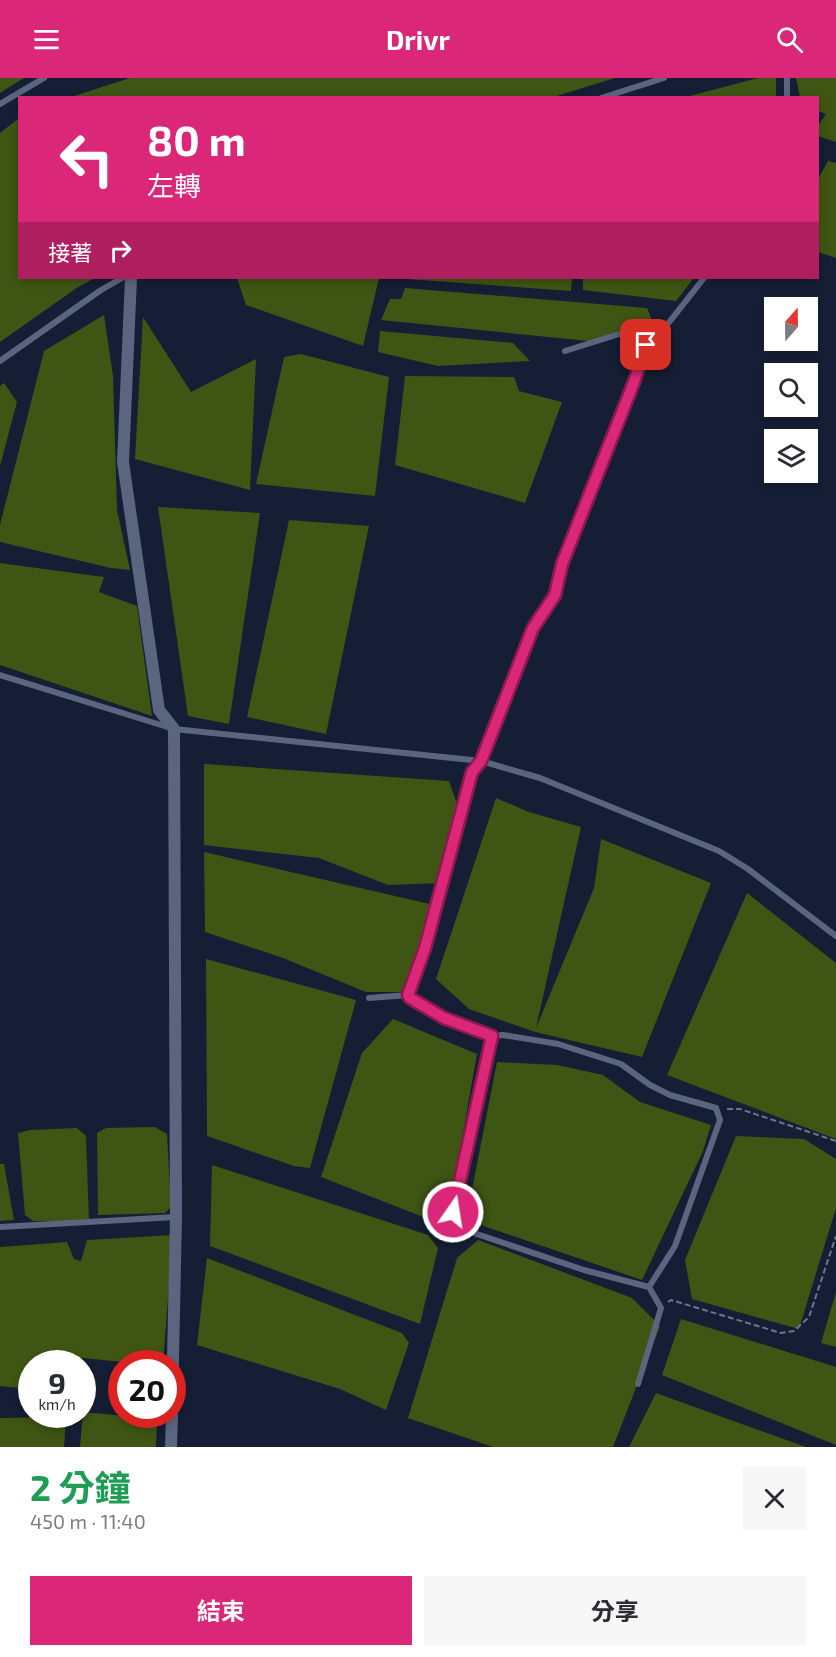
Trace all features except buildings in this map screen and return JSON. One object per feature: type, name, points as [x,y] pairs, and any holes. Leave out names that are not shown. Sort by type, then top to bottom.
[{"type":"street","points":[[131,279],[123,462],[159,710],[174,729],[176,1216],[173,1350]]},
{"type":"street","points":[[171,1447],[172,1428]]},
{"type":"lane","points":[[0,104],[34,80],[44,78]]},
{"type":"lane","points":[[607,96],[664,78]]},
{"type":"lane","points":[[787,78],[787,96]]},
{"type":"lane","points":[[0,362],[101,290],[120,279]]},
{"type":"lane","points":[[565,351],[632,330],[667,325],[703,279]]},
{"type":"lane","points":[[408,995],[425,948],[472,772],[481,761],[533,628],[555,595],[562,564],[634,382],[652,327]]},
{"type":"lane","points":[[0,675],[174,729],[481,761],[540,778],[718,851],[748,869],[836,936]]},
{"type":"lane","points":[[369,998],[408,995]]},
{"type":"lane","points":[[408,995],[444,1018],[492,1036],[503,1035],[568,1047],[621,1064],[650,1086],[670,1095],[716,1108],[720,1120],[675,1246],[649,1287]]},
{"type":"lane","points":[[492,1036],[453,1212],[453,1226],[584,1270],[649,1287],[661,1308],[638,1384]]},
{"type":"lane","points":[[0,1227],[176,1216]]},
{"type":"path","points":[[716,1108],[740,1109],[836,1141]]},
{"type":"path","points":[[661,1308],[671,1300],[781,1333],[794,1331],[808,1317],[816,1300],[836,1236]]},
{"type":"shaded area","points":[[0,78],[24,78],[0,93]]},
{"type":"shaded area","points":[[130,78],[615,78],[556,96],[74,96]]},
{"type":"shaded area","points":[[758,78],[776,78],[776,96],[690,96]]},
{"type":"shaded area","points":[[796,78],[836,78],[836,142],[819,136],[819,124],[826,114],[819,111],[819,96],[800,96]]},
{"type":"shaded area","points":[[18,119],[18,279],[93,279],[78,287],[0,342],[0,133]]},
{"type":"shaded area","points":[[828,161],[836,163],[836,258],[819,252],[819,177]]},
{"type":"shaded area","points":[[237,279],[379,279],[363,346],[246,305]]},
{"type":"shaded area","points":[[407,279],[572,279],[571,291]]},
{"type":"shaded area","points":[[583,279],[693,279],[676,301],[583,290]]},
{"type":"shaded area","points":[[405,288],[647,308],[653,322],[588,341],[381,320],[390,299],[401,299]]},
{"type":"shaded area","points":[[104,315],[113,376],[117,510],[130,570],[111,568],[0,542],[0,525],[44,351]]},
{"type":"shaded area","points":[[143,317],[191,392],[256,359],[250,490],[135,459]]},
{"type":"shaded area","points":[[380,331],[513,343],[530,361],[438,366],[378,352]]},
{"type":"shaded area","points":[[301,354],[389,377],[375,496],[256,484],[284,357]]},
{"type":"shaded area","points":[[405,376],[514,377],[519,391],[562,402],[525,503],[395,465]]},
{"type":"shaded area","points":[[4,383],[17,402],[0,466],[0,386]]},
{"type":"shaded area","points":[[158,507],[260,513],[229,724],[188,716]]},
{"type":"shaded area","points":[[289,520],[369,526],[326,734],[247,717]]},
{"type":"shaded area","points":[[0,563],[104,577],[99,592],[137,606],[152,716],[0,665]]},
{"type":"shaded area","points":[[204,764],[449,781],[457,804],[442,883],[388,885],[319,858],[204,845]]},
{"type":"shaded area","points":[[496,798],[529,812],[581,827],[536,1028],[594,888],[601,839],[711,883],[642,1057],[535,1032],[469,1009],[436,979]]},
{"type":"shaded area","points":[[204,852],[434,905],[411,992],[366,992],[283,958],[205,932]]},
{"type":"shaded area","points":[[747,893],[836,963],[836,1139],[667,1075]]},
{"type":"shaded area","points":[[206,959],[356,1000],[310,1168],[294,1166],[207,1136]]},
{"type":"shaded area","points":[[393,1019],[477,1054],[448,1218],[441,1224],[321,1177],[362,1053]]},
{"type":"shaded area","points":[[497,1062],[557,1065],[603,1075],[640,1102],[711,1125],[703,1151],[642,1280],[466,1220]]},
{"type":"shaded area","points":[[155,1127],[167,1134],[171,1207],[165,1213],[98,1215],[97,1133],[106,1128]]},
{"type":"shaded area","points":[[77,1128],[86,1136],[89,1221],[33,1221],[25,1215],[18,1133],[30,1130]]},
{"type":"shaded area","points":[[736,1136],[804,1139],[836,1159],[836,1208],[799,1329],[692,1299],[685,1260]]},
{"type":"shaded area","points":[[0,1164],[4,1164],[14,1220],[0,1221]]},
{"type":"shaded area","points":[[212,1165],[428,1235],[438,1248],[420,1324],[210,1246]]},
{"type":"shaded area","points":[[173,1235],[164,1350],[108,1350],[108,1360],[96,1359],[96,1350],[18,1350],[18,1388],[0,1386],[0,1247],[67,1242],[74,1259],[81,1261],[87,1240]]},
{"type":"shaded area","points":[[478,1240],[632,1298],[660,1326],[613,1447],[493,1447],[408,1418],[457,1258]]},
{"type":"shaded area","points":[[207,1258],[402,1333],[409,1343],[386,1410],[340,1389],[197,1345]]},
{"type":"shaded area","points":[[836,1292],[836,1347],[821,1343]]},
{"type":"shaded area","points":[[681,1319],[836,1367],[836,1445],[662,1375]]},
{"type":"shaded area","points":[[656,1393],[806,1447],[629,1447]]},
{"type":"shaded area","points":[[96,1413],[108,1414],[108,1428],[157,1428],[156,1447],[80,1447],[82,1428],[96,1428]]},
{"type":"shaded area","points":[[0,1418],[18,1418],[18,1428],[65,1428],[64,1447],[0,1447]]},
{"type":"route","points":[[453,1212],[492,1036],[444,1018],[408,995],[425,948],[472,772],[481,761],[533,628],[555,595],[562,564],[634,382],[646,345]]}]
